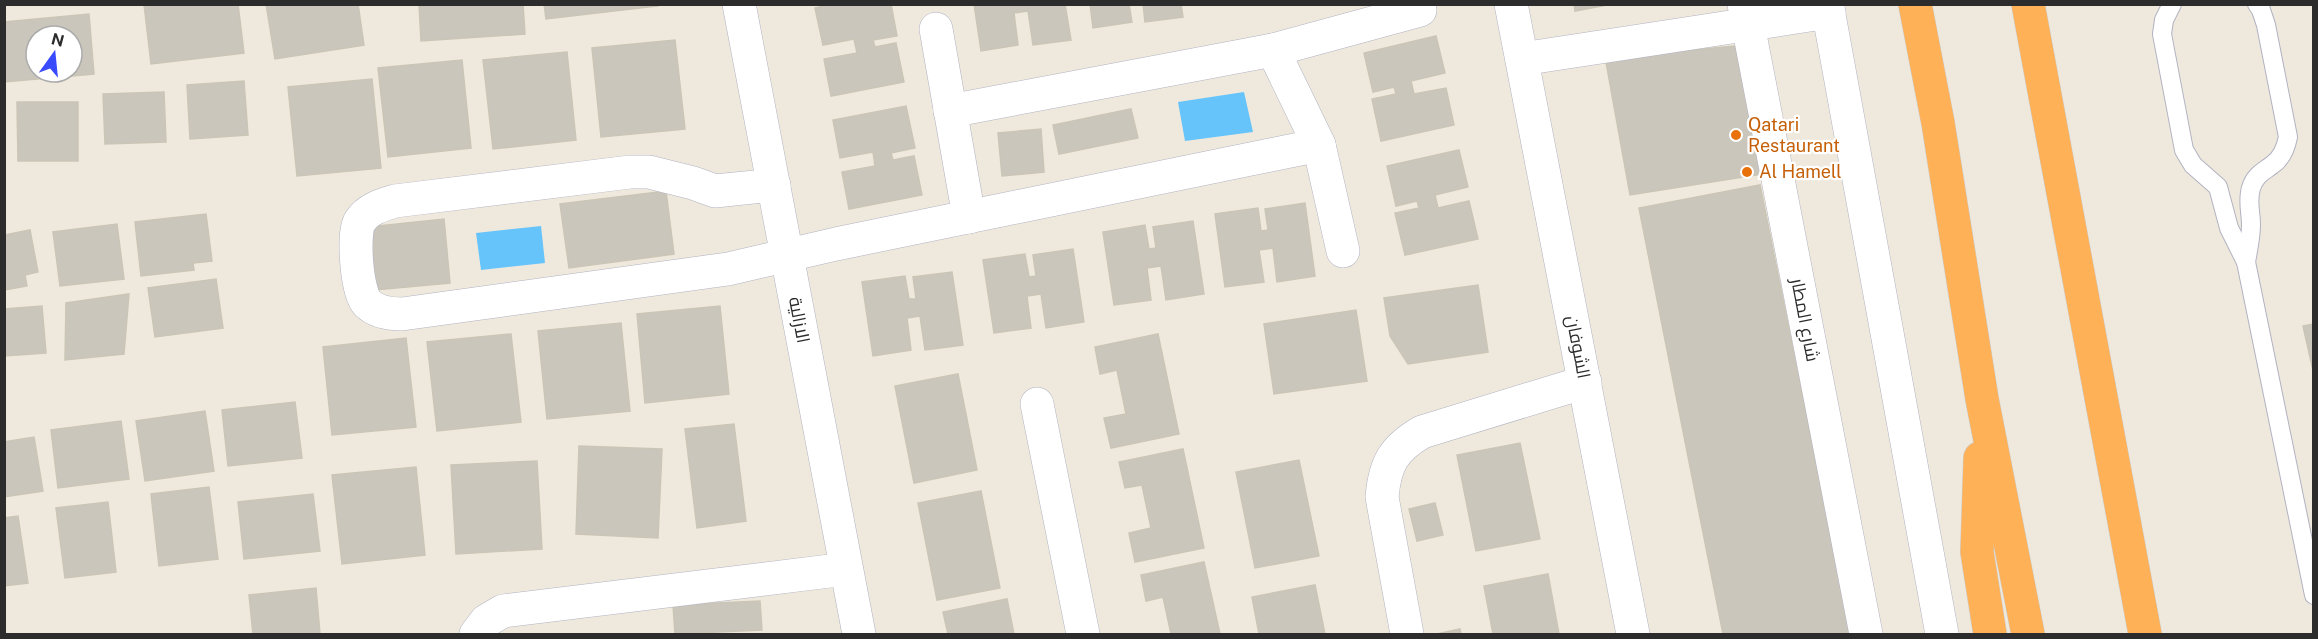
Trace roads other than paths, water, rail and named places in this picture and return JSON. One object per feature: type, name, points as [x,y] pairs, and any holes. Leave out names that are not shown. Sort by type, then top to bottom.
[{"type":"highway","points":[[1915,4],[1938,123],[1982,399],[2028,634]]},
{"type":"highway","points":[[2028,4],[2145,634]]},
{"type":"highway","points":[[1982,399],[1977,552],[1990,634]]},
{"type":"street","name":"الازالية","points":[[739,4],[859,634]]},
{"type":"street","name":"الشوفان","points":[[1511,4],[1633,634]]},
{"type":"street","points":[[1522,59],[1746,15],[1828,8],[1942,634]]},
{"type":"street","points":[[950,111],[1273,50],[1420,10]]},
{"type":"street","name":"شارع المطار","points":[[1746,15],[1866,634]]},
{"type":"street","points":[[936,29],[969,217]]},
{"type":"street","points":[[1273,50],[1318,145],[1342,251]]},
{"type":"street","points":[[774,184],[715,191],[649,172],[630,172],[395,201],[375,207],[360,222],[356,237],[361,293],[366,303],[377,309],[390,314],[402,314],[728,269],[786,254],[1318,145]]},
{"type":"street","points":[[1407,634],[1382,496],[1384,475],[1393,455],[1406,441],[1422,432],[1584,382]]},
{"type":"street","points":[[1037,404],[1083,634]]},
{"type":"street","points":[[476,634],[486,621],[503,610],[846,569]]},
{"type":"lane","points":[[2172,4],[2164,20],[2162,34],[2184,150],[2193,165],[2218,187],[2229,228],[2246,262],[2313,595]]},
{"type":"lane","points":[[2246,262],[2251,225],[2248,203],[2251,188],[2262,170],[2273,165],[2280,156],[2288,137],[2266,25],[2261,10],[2256,4]]},
{"type":"water","points":[[1244,92],[1253,132],[1185,141],[1178,102]]},
{"type":"water","points":[[541,226],[545,263],[481,270],[476,233]]},
{"type":"place","name":"Qatari Restaurant","points":[[1736,135]]},
{"type":"place","name":"Al Hamell","points":[[1747,172]]}]
